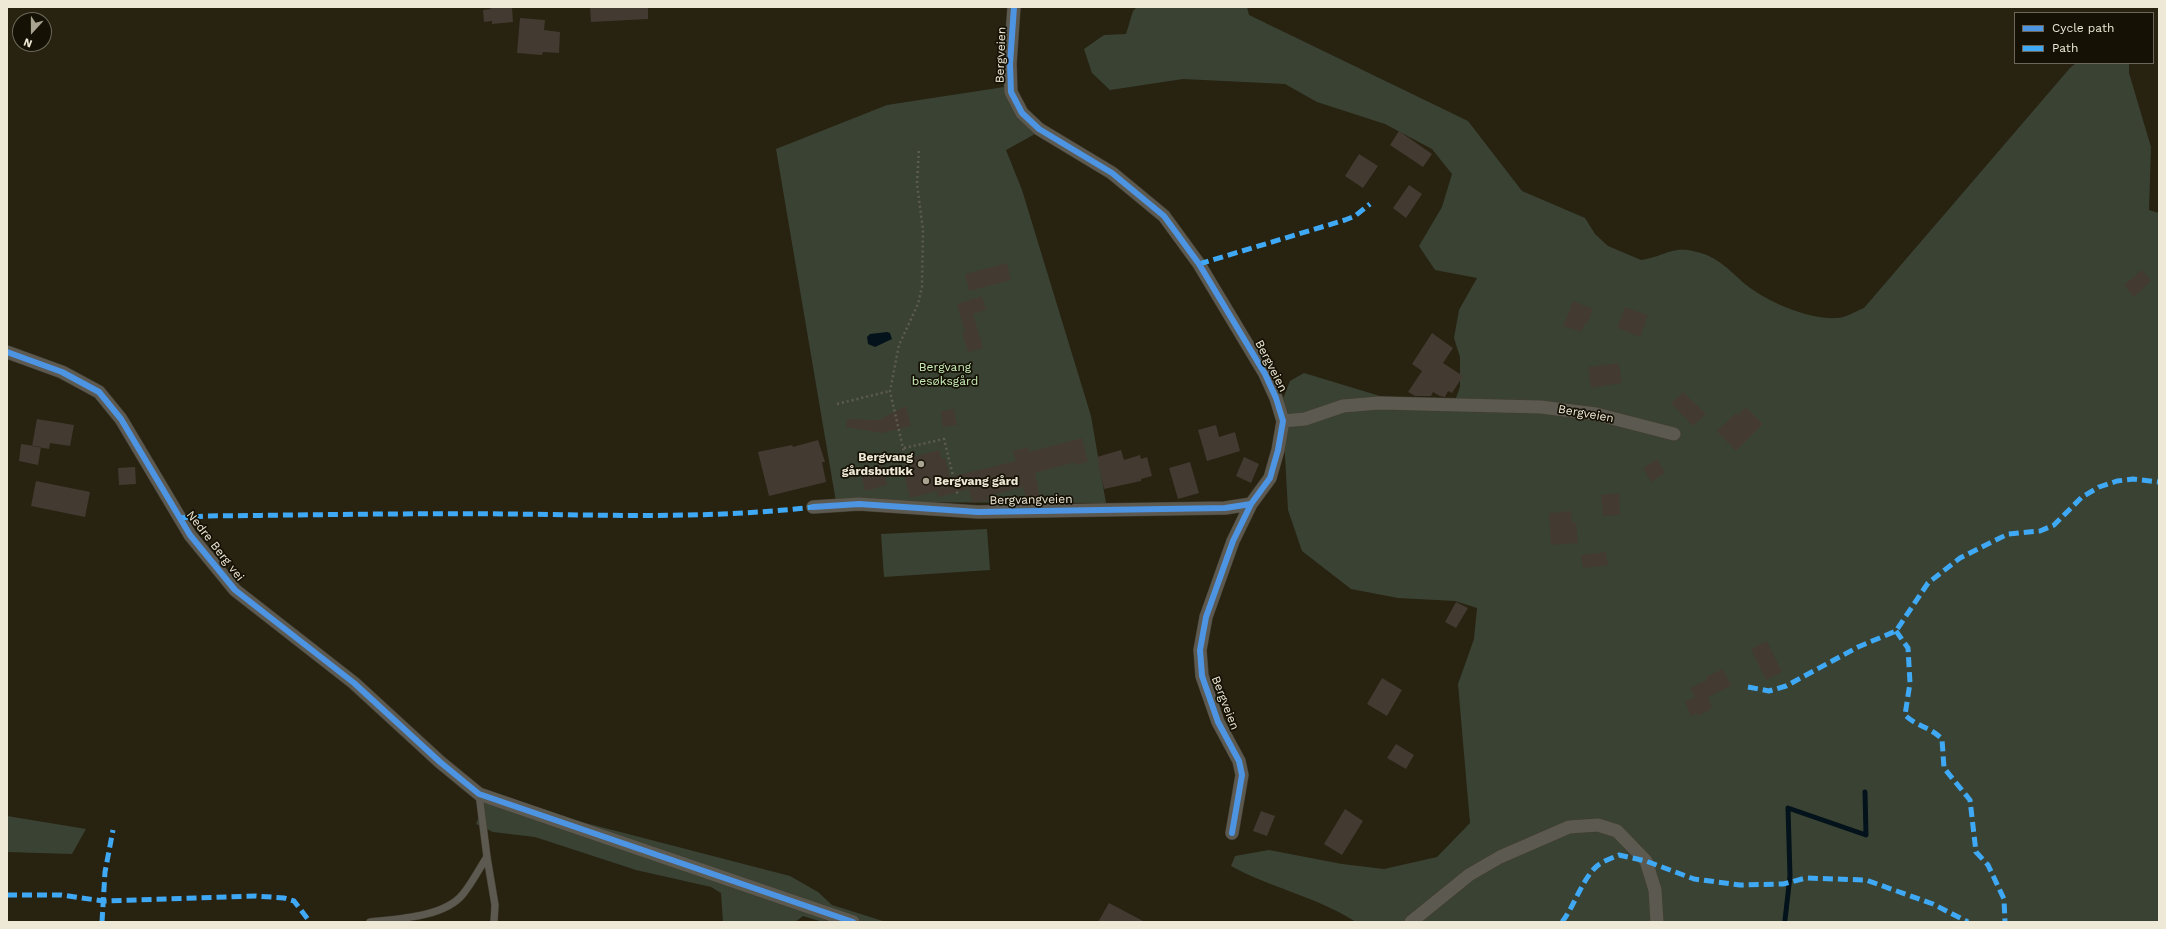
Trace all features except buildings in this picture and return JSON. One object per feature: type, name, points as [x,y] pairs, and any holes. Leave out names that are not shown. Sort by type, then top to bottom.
[{"type":"street","name":"Bergveien","points":[[1014,7],[1010,64],[1011,92],[1022,113],[1039,129],[1112,173],[1142,196],[1164,216],[1199,264],[1265,374],[1276,398],[1282,421],[1278,450],[1270,478],[1251,504],[1233,541],[1206,617],[1200,650],[1202,676],[1218,722],[1239,761],[1242,775],[1232,834]]},
{"type":"street","name":"Nedre Berg vei","points":[[7,352],[62,372],[99,392],[121,419],[190,535],[235,590],[354,683],[440,762],[479,794]]},
{"type":"street","name":"Bergveien","points":[[1282,421],[1305,419],[1344,406],[1379,403],[1541,406],[1596,414],[1674,434]]},
{"type":"street","name":"Bergvangveien","points":[[813,507],[858,504],[960,511],[1225,508],[1251,504]]},
{"type":"street","points":[[479,794],[853,922]]},
{"type":"street","points":[[1411,922],[1469,875],[1500,857],[1570,827],[1598,825],[1617,832],[1646,861],[1655,890],[1657,922]]},
{"type":"lane","points":[[479,794],[495,905],[494,922]]},
{"type":"lane","points":[[370,922],[436,912],[451,905],[463,895],[487,857]]},
{"type":"path","points":[[908,470],[890,391],[899,345],[918,304],[922,287],[923,230],[917,184],[919,148]]},
{"type":"path","points":[[837,404],[890,391]]},
{"type":"path","points":[[904,448],[944,439],[956,486],[960,511]]},
{"type":"green space","points":[[1137,7],[1247,7],[1249,15],[1468,121],[1522,191],[1585,218],[1595,234],[1608,246],[1641,260],[1681,250],[1704,254],[1723,265],[1754,291],[1776,303],[1802,313],[1827,318],[1838,318],[1864,308],[2070,68],[2075,64],[2129,64],[2129,73],[2151,147],[2149,210],[2159,213],[2159,922],[1356,922],[1326,906],[1262,881],[1231,866],[1235,856],[1269,850],[1342,864],[1384,869],[1437,857],[1470,823],[1458,684],[1474,639],[1477,608],[1455,601],[1398,598],[1351,589],[1302,551],[1288,510],[1282,401],[1290,381],[1304,373],[1393,400],[1451,411],[1460,387],[1460,357],[1454,338],[1459,310],[1477,278],[1435,270],[1419,246],[1442,207],[1452,174],[1432,149],[1385,124],[1317,102],[1285,84],[1183,79],[1110,90],[1092,73],[1084,49],[1104,35],[1126,34],[1133,11]]},
{"type":"green space","name":"Bergvang besøksgård","points":[[1004,87],[1035,134],[1006,150],[1022,190],[1091,416],[1106,503],[836,502],[776,149],[887,105]]},
{"type":"green space","points":[[987,529],[990,570],[884,577],[881,534]]},
{"type":"green space","points":[[485,801],[570,819],[790,876],[818,892],[832,905],[886,922],[823,922],[803,916],[795,922],[723,922],[721,893],[711,887],[636,870],[535,837],[493,832],[476,824]]},
{"type":"green space","points":[[7,816],[86,829],[72,854],[7,852]]},
{"type":"shaded area","points":[[890,333],[892,339],[875,347],[868,344],[867,337],[870,334]]},
{"type":"waterway","points":[[1785,920],[1790,876],[1788,808],[1866,835],[1865,792]]},
{"type":"marked path","points":[[1199,264],[1345,220],[1355,216],[1370,204]]},
{"type":"marked path","points":[[1748,687],[1769,691],[1786,686],[1858,647],[1896,631],[1928,583],[1960,558],[2008,534],[2040,531],[2054,525],[2082,497],[2099,487],[2117,481],[2133,479],[2159,482]]},
{"type":"marked path","points":[[178,518],[205,516],[396,514],[699,515],[775,511],[813,507]]},
{"type":"marked path","points":[[1896,631],[1908,648],[1910,683],[1905,715],[1914,722],[1932,731],[1942,739],[1944,768],[1970,800],[1976,852],[1988,865],[2004,899],[2005,922]]},
{"type":"marked path","points":[[102,922],[105,872],[113,830]]},
{"type":"marked path","points":[[1562,922],[1582,885],[1597,866],[1619,855],[1646,861],[1694,879],[1740,885],[1783,884],[1806,878],[1866,880],[1933,904],[1968,922]]},
{"type":"marked path","points":[[7,895],[61,895],[103,901],[256,896],[284,898],[294,901],[310,922]]},
{"type":"cycle path","points":[[1014,7],[1010,64],[1011,92],[1022,113],[1039,129],[1112,173],[1164,216],[1199,264],[1265,374],[1276,398],[1283,421],[1278,450],[1270,478],[1251,504],[1233,541],[1206,617],[1200,650],[1202,676],[1218,722],[1239,761],[1242,775],[1232,833]]},
{"type":"cycle path","points":[[7,352],[62,372],[99,392],[121,419],[190,535],[235,590],[354,683],[440,762],[479,794],[853,922]]},
{"type":"cycle path","points":[[813,507],[859,504],[978,512],[1225,508],[1251,504]]},
{"type":"place","name":"Bergvang gårdsbutikk","points":[[921,464]]},
{"type":"place","name":"Bergvang gård","points":[[926,481]]}]
